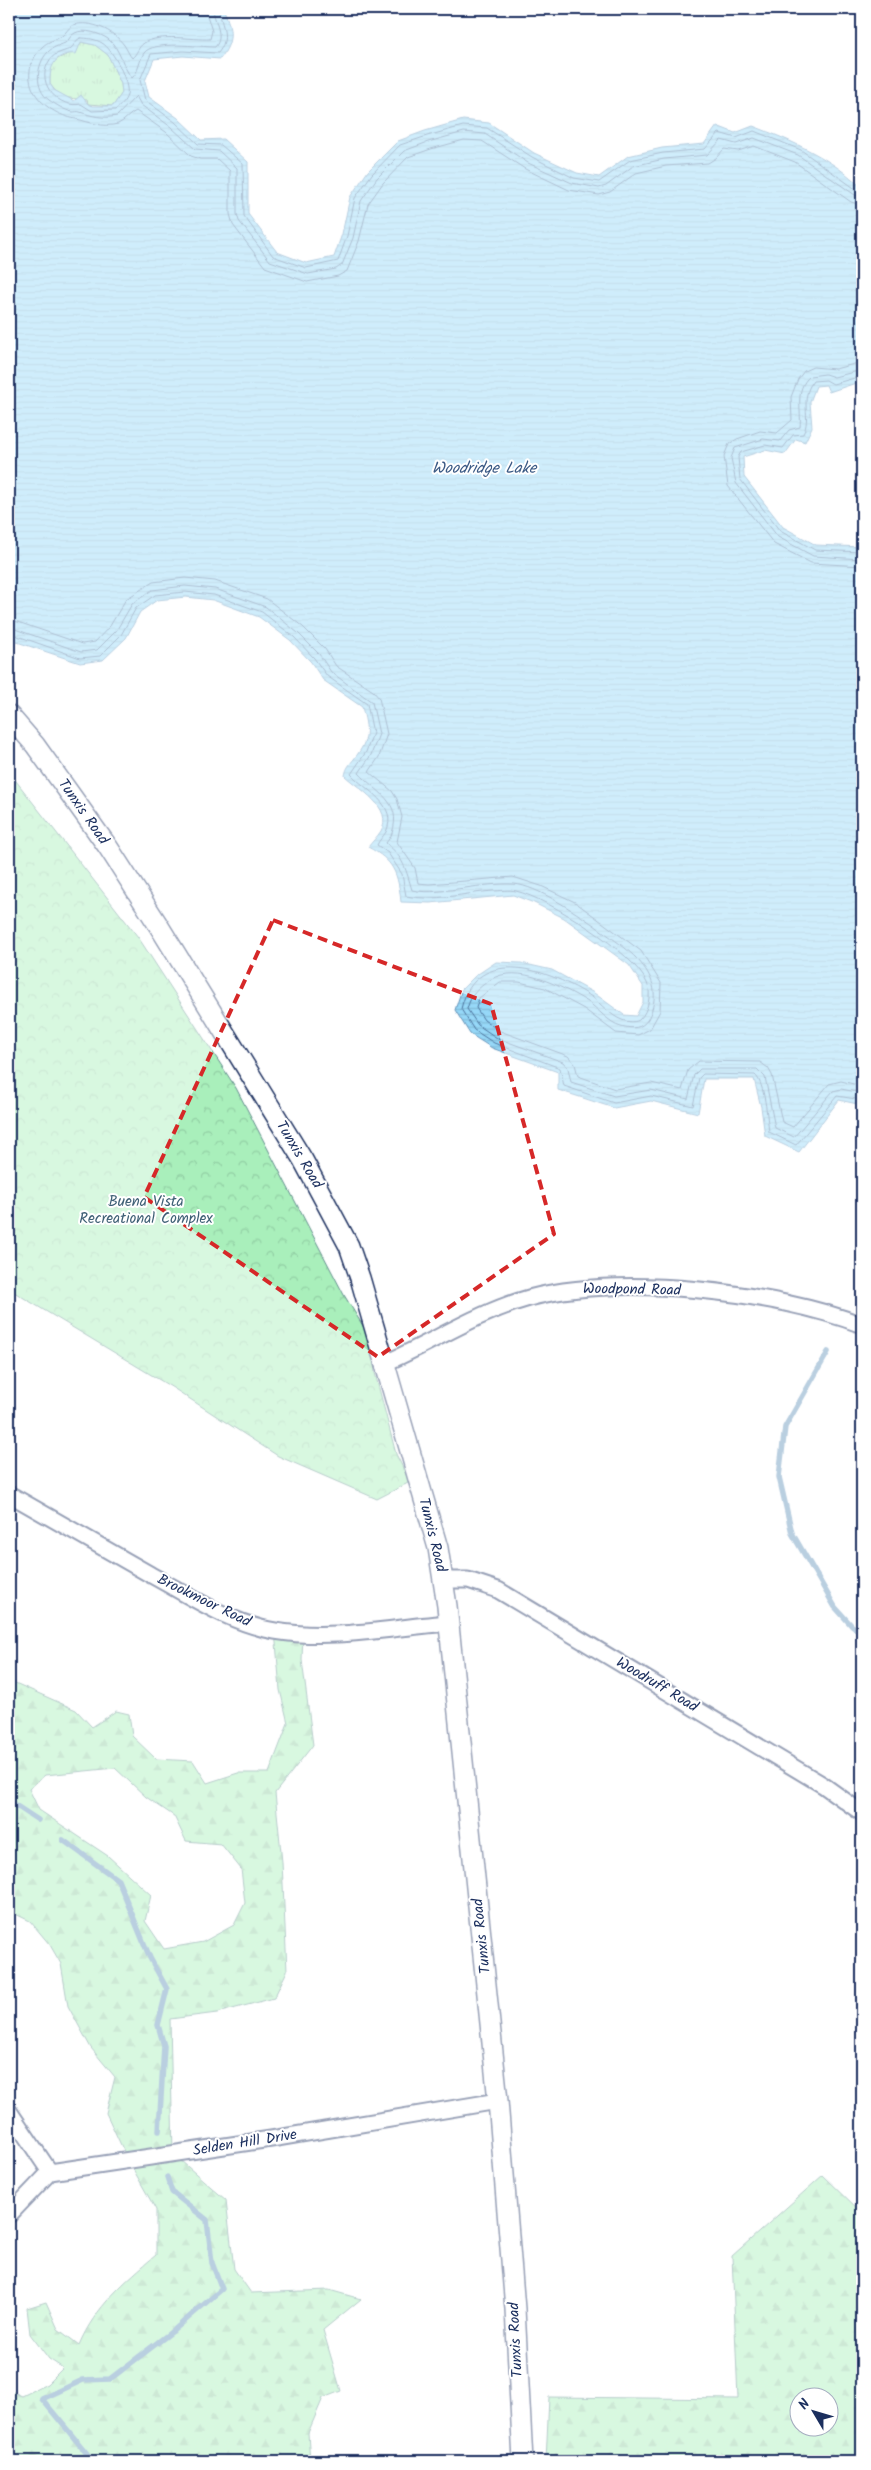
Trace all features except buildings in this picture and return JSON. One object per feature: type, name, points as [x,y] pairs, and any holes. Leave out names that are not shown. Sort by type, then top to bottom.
[{"type":"street","name":"Tunxis Road","points":[[9,715],[35,745],[108,847],[303,1160],[349,1246],[428,1511],[444,1580],[450,1623],[498,2101],[515,2309],[523,2461]]},
{"type":"street","name":"Woodpond Road","points":[[384,1364],[494,1310],[529,1298],[578,1289],[656,1288],[753,1297],[796,1304],[862,1325]]},
{"type":"street","name":"Brookmoor Road","points":[[9,1494],[202,1603],[242,1622],[275,1631],[303,1634],[328,1634],[450,1623]]},
{"type":"street","name":"Woodruff Road","points":[[444,1580],[468,1580],[498,1590],[823,1785],[862,1813]]},
{"type":"street","name":"Selden Hill Drive","points":[[50,2172],[271,2139],[498,2101]]},
{"type":"street","points":[[9,2111],[50,2172],[9,2215]]},
{"type":"highlighted area","points":[[273,920],[491,1004],[554,1234],[378,1357],[144,1197]]},
{"type":"green space","points":[[80,42],[95,45],[108,55],[121,84],[122,93],[113,106],[88,104],[87,100],[62,96],[50,84],[53,64],[56,60],[77,50]]},
{"type":"green space","name":"Buena Vista Recreational Complex","points":[[9,772],[138,937],[236,1088],[344,1295],[371,1339],[375,1373],[396,1454],[410,1482],[377,1499],[278,1456],[173,1388],[9,1289]]},
{"type":"green space","points":[[275,1631],[303,1634],[302,1660],[313,1745],[275,1793],[282,1862],[287,1971],[274,1998],[217,2013],[170,2019],[173,2154],[226,2200],[234,2269],[251,2293],[329,2290],[361,2299],[323,2330],[341,2391],[323,2398],[308,2433],[310,2461],[9,2461],[9,2390],[22,2396],[47,2384],[63,2368],[49,2359],[30,2334],[27,2308],[46,2302],[58,2329],[79,2345],[102,2307],[122,2285],[156,2255],[156,2210],[128,2160],[106,2113],[115,2077],[91,2048],[68,2006],[61,1964],[50,1945],[30,1921],[9,1911],[9,1673],[13,1682],[76,1710],[92,1727],[116,1711],[129,1714],[132,1736],[156,1759],[193,1761],[207,1783],[238,1773],[269,1773],[288,1723],[280,1690]],"holes":[[[115,1768],[146,1797],[174,1816],[186,1841],[221,1844],[241,1869],[245,1903],[234,1925],[203,1942],[164,1949],[145,1921],[151,1895],[108,1856],[39,1810],[29,1789],[45,1775]]]},
{"type":"green space","points":[[823,2175],[862,2213],[862,2461],[546,2461],[549,2397],[738,2399],[732,2256]]},
{"type":"water","name":"Woodridge Lake","points":[[9,9],[224,10],[229,24],[230,41],[220,59],[183,56],[154,59],[145,81],[149,97],[178,118],[201,140],[223,139],[248,162],[248,214],[277,252],[306,263],[334,257],[342,234],[350,197],[368,171],[398,141],[463,120],[489,123],[534,153],[577,173],[599,177],[628,156],[662,148],[704,144],[717,126],[735,133],[753,126],[811,151],[838,168],[862,188],[862,381],[829,392],[826,385],[816,386],[810,402],[812,427],[805,442],[796,439],[785,454],[765,450],[743,457],[744,477],[783,527],[816,545],[862,547],[862,1105],[839,1100],[799,1152],[765,1136],[761,1107],[754,1079],[704,1079],[698,1113],[651,1101],[614,1108],[558,1090],[558,1072],[492,1048],[470,1034],[455,1010],[462,989],[475,976],[496,962],[521,963],[552,970],[594,993],[624,1015],[636,1016],[643,1002],[643,986],[629,965],[564,918],[513,895],[430,903],[401,902],[398,883],[393,869],[384,857],[368,847],[381,831],[384,823],[383,815],[373,800],[345,776],[347,768],[363,746],[365,740],[366,722],[362,707],[323,680],[311,662],[290,640],[259,617],[213,600],[186,597],[157,600],[140,612],[126,638],[103,660],[80,663],[14,641],[9,636]],"holes":[[[81,42],[95,45],[108,55],[121,84],[122,93],[113,106],[93,106],[88,104],[81,95],[74,101],[54,90],[50,84],[51,71],[55,61],[63,55],[76,54]]]},
{"type":"waterway","points":[[828,1352],[785,1427],[779,1477],[792,1533],[835,1607],[852,1626],[862,1633]]},
{"type":"waterway","points":[[9,1801],[38,1820]]},
{"type":"waterway","points":[[63,1840],[118,1880],[150,1958],[167,1989],[158,2025],[164,2046],[159,2131]]},
{"type":"waterway","points":[[93,2461],[42,2399],[83,2380],[110,2379],[174,2330],[222,2289],[212,2263],[207,2220],[172,2192],[167,2177]]}]
